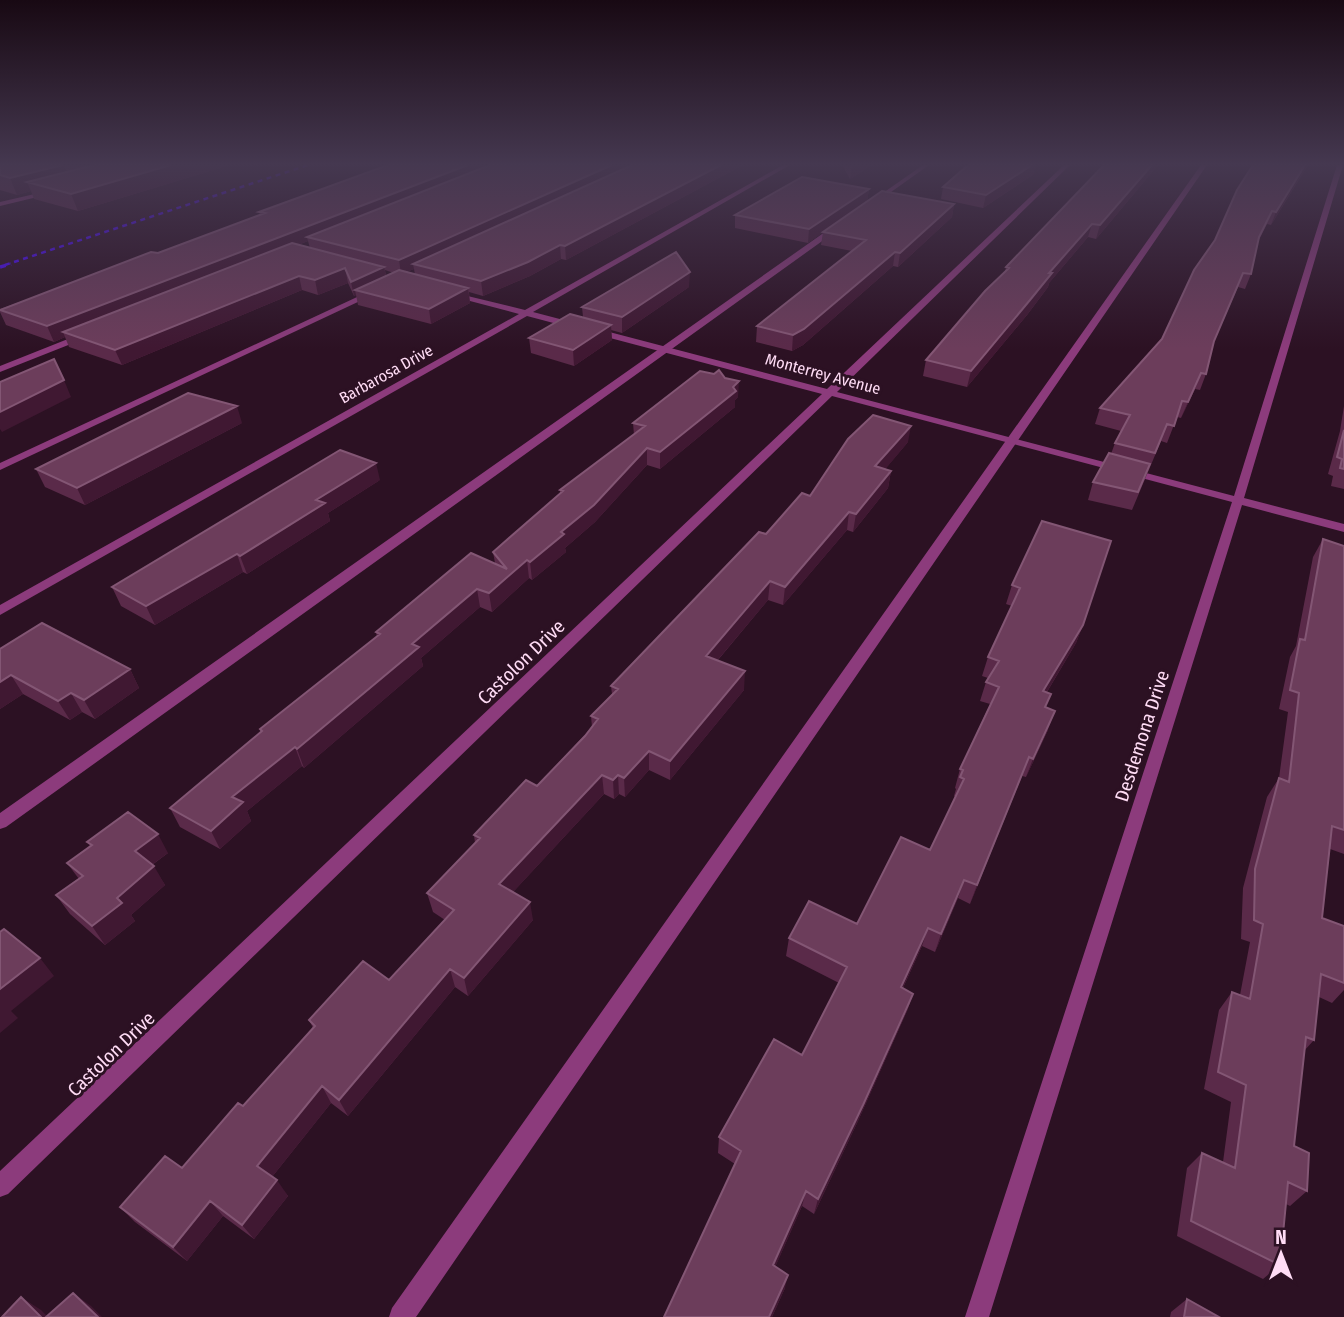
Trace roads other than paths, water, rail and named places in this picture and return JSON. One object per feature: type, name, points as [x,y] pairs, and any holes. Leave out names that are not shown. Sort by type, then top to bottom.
[{"type":"street","name":"Barbarosa Drive","points":[[0,611],[679,226]]},
{"type":"street","points":[[0,822],[839,226]]},
{"type":"street","name":"Castolon Drive","points":[[0,1186],[1003,226]]},
{"type":"street","points":[[401,1317],[1161,226]]},
{"type":"street","name":"Desdemona Drive","points":[[977,1317],[1238,500],[1321,226]]},
{"type":"street","points":[[0,467],[388,285]]},
{"type":"street","name":"Monterrey Avenue","points":[[437,289],[1344,528]]},
{"type":"street","points":[[0,369],[89,333]]},
{"type":"railway","points":[[5,265],[122,226]]},
{"type":"railway","points":[[0,267],[11,264]]}]
